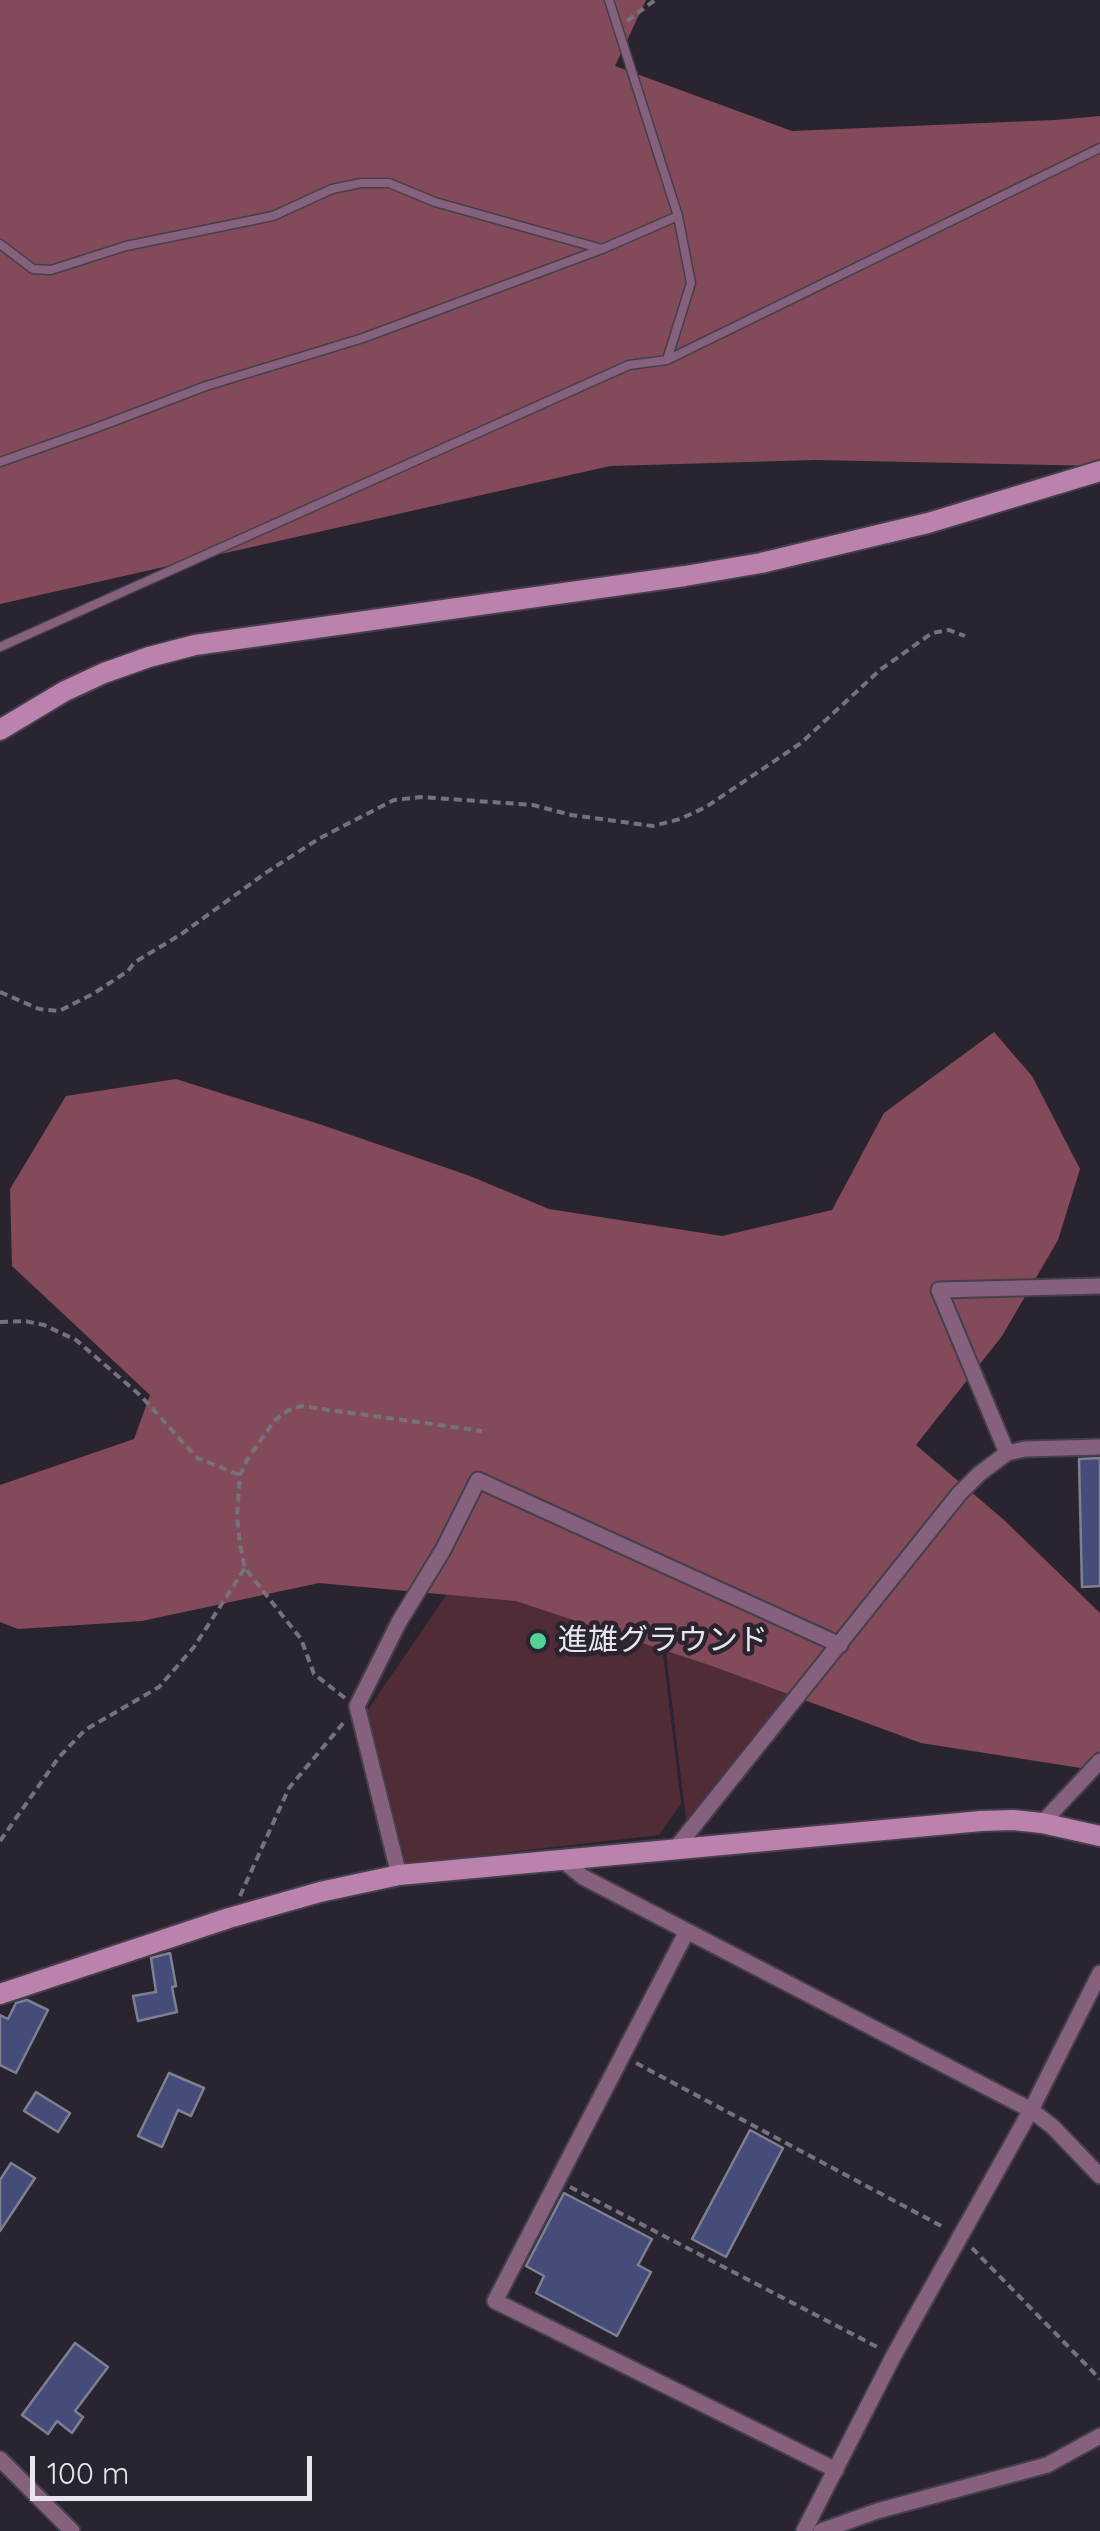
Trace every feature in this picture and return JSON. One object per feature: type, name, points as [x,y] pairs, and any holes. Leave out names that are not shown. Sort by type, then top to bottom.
[{"type":"street","points":[[0,730],[104,672],[195,645],[760,563],[928,522],[1100,471]]},
{"type":"street","points":[[1007,1453],[939,1290],[1100,1286]]},
{"type":"street","points":[[676,1848],[979,1474],[1007,1453],[1100,1447]]},
{"type":"street","points":[[400,1875],[358,1706],[399,1622],[443,1550],[478,1480],[840,1645]]},
{"type":"street","points":[[1042,1823],[1100,1761]]},
{"type":"street","points":[[0,1994],[230,1918],[320,1892],[400,1875],[981,1821],[1042,1823],[1100,1836]]},
{"type":"street","points":[[562,1860],[583,1877],[1031,2110],[1054,2127],[1100,2176]]},
{"type":"street","points":[[688,1932],[495,2301],[836,2470]]},
{"type":"street","points":[[804,2531],[894,2355],[1031,2110],[1100,1973]]},
{"type":"street","points":[[821,2531],[877,2511],[1047,2465],[1100,2436]]},
{"type":"street","points":[[0,2460],[72,2531]]},
{"type":"lane","points":[[609,0],[678,216],[691,283],[667,360]]},
{"type":"lane","points":[[0,647],[630,365],[667,360],[1100,148]]},
{"type":"lane","points":[[0,244],[32,268],[51,270],[126,246],[273,216],[332,189],[389,183],[435,202],[602,249]]},
{"type":"lane","points":[[0,462],[206,386],[364,338],[602,249],[678,216]]},
{"type":"path","points":[[617,28],[655,0]]},
{"type":"path","points":[[0,992],[39,1009],[59,1010],[93,994],[267,872],[320,838],[394,800],[421,796],[533,805],[571,815],[653,826],[680,818],[706,807],[801,743],[880,670],[932,634],[950,630],[966,636]]},
{"type":"path","points":[[0,1322],[44,1325],[76,1340],[141,1396],[198,1458],[240,1475]]},
{"type":"path","points":[[230,1918],[288,1788],[358,1706],[314,1674],[301,1639],[245,1568],[238,1515],[240,1475],[248,1458],[276,1420],[301,1406],[482,1432]]},
{"type":"path","points":[[0,1841],[59,1757],[85,1730],[159,1687],[194,1646],[245,1568]]},
{"type":"path","points":[[622,2056],[960,2236],[1100,2379]]},
{"type":"path","points":[[557,2181],[894,2355]]},
{"type":"shaded area","points":[[0,0],[646,0],[615,66],[792,131],[1100,116],[1100,466],[815,460],[610,466],[0,604]]},
{"type":"shaded area","points":[[994,1032],[1032,1076],[1080,1169],[1058,1240],[1002,1336],[916,1445],[1004,1520],[1100,1613],[1100,1771],[921,1743],[712,1666],[516,1601],[319,1583],[142,1621],[18,1629],[0,1622],[0,1485],[134,1439],[150,1395],[12,1266],[10,1189],[66,1096],[176,1079],[470,1176],[549,1209],[722,1236],[832,1210],[884,1113]]},
{"type":"shaded area","name":"進雄グラウンド","points":[[477,1550],[653,1571],[681,1804],[659,1835],[406,1864],[367,1711]]},
{"type":"shaded area","points":[[656,1569],[832,1649],[687,1827]]},
{"type":"building","points":[[1100,1458],[1100,1586],[1082,1587],[1079,1459]]},
{"type":"building","points":[[170,1953],[177,2012],[138,2021],[133,1996],[156,1992],[151,1958]]},
{"type":"building","points":[[27,2000],[48,2010],[16,2073],[0,2065],[0,2015],[8,2019],[16,2003]]},
{"type":"building","points":[[169,2073],[204,2088],[191,2116],[178,2110],[162,2147],[138,2136]]},
{"type":"building","points":[[36,2092],[70,2113],[58,2132],[24,2111]]},
{"type":"building","points":[[750,2130],[783,2148],[726,2257],[692,2239]]},
{"type":"building","points":[[11,2163],[35,2178],[0,2231],[0,2180]]},
{"type":"building","points":[[564,2193],[652,2239],[638,2265],[651,2272],[617,2336],[536,2293],[544,2276],[526,2266]]},
{"type":"building","points":[[75,2343],[108,2367],[75,2411],[83,2417],[72,2433],[57,2421],[48,2434],[22,2415]]},
{"type":"place","name":"進雄グラウンド","points":[[538,1641]]}]
